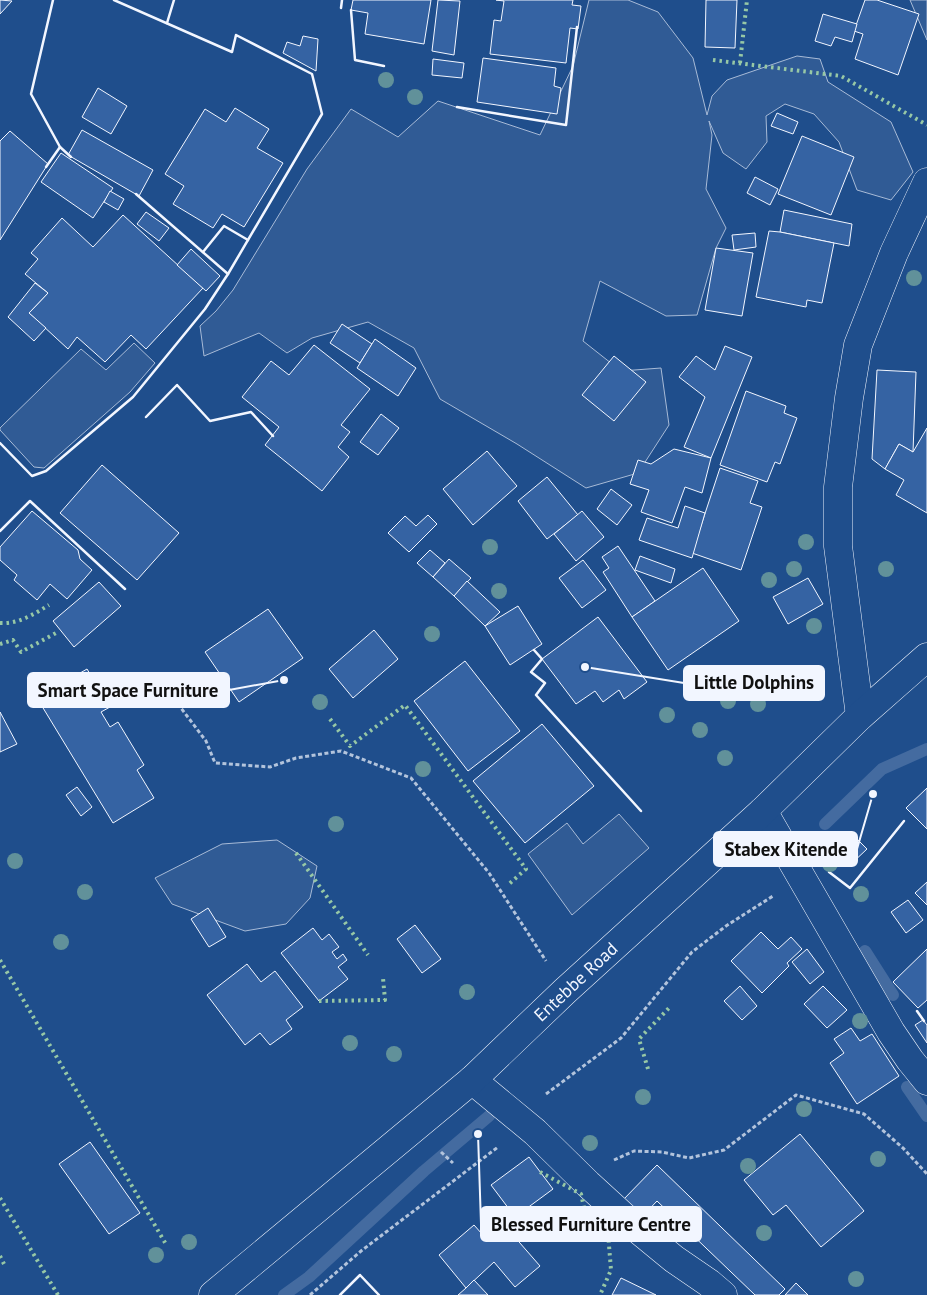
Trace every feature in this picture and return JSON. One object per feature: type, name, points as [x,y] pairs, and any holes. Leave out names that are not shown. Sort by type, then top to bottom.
[{"type":"street","points":[[860,716],[838,546],[840,467],[858,345],[894,253],[927,182]]},
{"type":"street","name":"Entebbe Road","points":[[213,1295],[472,1080],[565,991],[763,811],[860,716],[927,657]]},
{"type":"street","points":[[763,811],[891,1032],[927,1081]]},
{"type":"street","points":[[472,1080],[517,1117],[643,1234],[724,1295]]},
{"type":"path","points":[[162,683],[206,742],[215,763],[270,766],[296,758],[341,751],[411,778],[489,873],[565,991]]},
{"type":"path","points":[[310,1295],[360,1250],[517,1117],[621,1038],[692,952],[726,926],[770,898],[804,882]]},
{"type":"path","points":[[579,1176],[634,1152],[662,1152],[689,1158],[724,1150],[796,1095],[864,1114],[903,1148],[927,1174]]},
{"type":"path","points":[[437,1148],[452,1163]]},
{"type":"shaded area","points":[[589,0],[628,0],[658,12],[693,58],[707,115],[712,96],[727,80],[797,56],[820,59],[828,82],[891,122],[913,172],[891,200],[857,190],[839,142],[814,114],[785,104],[766,116],[767,142],[746,169],[723,153],[709,121],[712,135],[706,189],[726,228],[716,248],[697,315],[666,316],[600,281],[583,341],[621,371],[661,368],[669,425],[638,473],[586,488],[517,444],[440,399],[414,348],[368,322],[312,338],[287,353],[259,333],[204,356],[200,326],[216,311],[233,290],[307,169],[351,109],[398,137],[438,101],[540,135],[573,66]]},
{"type":"shaded area","points":[[910,0],[927,0],[927,40]]},
{"type":"shaded area","points":[[134,343],[155,363],[130,392],[44,468],[34,467],[0,430],[81,349],[106,370]]},
{"type":"shaded area","points":[[619,814],[649,848],[572,915],[528,854],[567,823],[583,844]]},
{"type":"shaded area","points":[[277,840],[317,866],[310,898],[286,924],[245,931],[172,904],[155,878],[222,844]]},
{"type":"building","points":[[0,0],[12,1],[0,14]]},
{"type":"building","points":[[353,0],[431,0],[424,44],[365,34],[368,13],[351,10]]},
{"type":"building","points":[[438,0],[460,1],[454,55],[432,51]]},
{"type":"building","points":[[496,0],[573,0],[572,5],[581,6],[578,29],[570,28],[566,63],[490,54],[494,20],[501,21],[504,1]]},
{"type":"building","points":[[706,0],[737,0],[735,48],[705,47]]},
{"type":"building","points":[[865,0],[877,0],[919,14],[898,75],[855,59],[863,34],[854,31]]},
{"type":"building","points":[[823,14],[857,24],[852,42],[835,37],[831,46],[815,41]]},
{"type":"building","points":[[303,36],[318,39],[316,71],[283,53],[287,42],[300,46]]},
{"type":"building","points":[[483,58],[556,68],[554,86],[561,88],[557,114],[477,102]]},
{"type":"building","points":[[433,59],[464,63],[462,78],[432,75]]},
{"type":"building","points":[[98,88],[127,106],[111,134],[82,117]]},
{"type":"building","points":[[235,108],[269,129],[257,148],[283,163],[244,227],[222,214],[213,228],[173,204],[184,186],[165,174],[205,109],[226,122]]},
{"type":"building","points":[[777,113],[798,122],[793,134],[771,126]]},
{"type":"building","points":[[82,130],[153,170],[139,196],[68,155]]},
{"type":"building","points":[[10,131],[48,164],[0,240],[0,141]]},
{"type":"building","points":[[802,136],[854,157],[831,215],[778,194]]},
{"type":"building","points":[[61,153],[113,188],[93,218],[41,182]]},
{"type":"building","points":[[755,177],[778,189],[770,205],[747,193]]},
{"type":"building","points":[[110,191],[124,199],[118,210],[104,202]]},
{"type":"building","points":[[784,210],[852,224],[849,246],[780,232]]},
{"type":"building","points":[[146,212],[169,228],[159,241],[137,224]]},
{"type":"building","points":[[123,215],[203,288],[146,349],[131,335],[105,362],[77,337],[68,349],[29,313],[48,293],[25,274],[38,259],[31,253],[62,218],[93,247]]},
{"type":"building","points":[[769,231],[834,243],[822,303],[807,300],[806,307],[756,297]]},
{"type":"building","points":[[755,233],[756,247],[734,250],[732,235]]},
{"type":"building","points":[[716,248],[753,253],[742,316],[705,310]]},
{"type":"building","points":[[191,249],[220,276],[206,291],[177,265]]},
{"type":"building","points":[[35,283],[48,293],[29,313],[46,328],[34,341],[8,317]]},
{"type":"building","points":[[342,324],[372,344],[360,363],[330,343]]},
{"type":"building","points":[[375,339],[416,368],[398,396],[357,368]]},
{"type":"building","points":[[314,345],[370,389],[341,425],[350,432],[338,447],[349,457],[322,491],[265,445],[279,427],[242,397],[271,361],[289,375]]},
{"type":"building","points":[[725,346],[752,357],[711,458],[684,447],[705,397],[679,377],[696,356],[715,370]]},
{"type":"building","points":[[614,356],[646,382],[614,421],[582,395]]},
{"type":"building","points":[[877,370],[916,372],[913,452],[899,444],[885,469],[872,459]]},
{"type":"building","points":[[746,391],[786,406],[784,413],[797,418],[780,464],[775,462],[767,482],[720,465]]},
{"type":"building","points":[[381,414],[399,428],[378,455],[360,442]]},
{"type":"building","points":[[927,428],[927,513],[896,495],[904,480],[885,469],[899,444],[913,452]]},
{"type":"building","points":[[674,449],[711,458],[702,493],[685,487],[672,523],[641,512],[649,490],[630,484],[638,460],[651,464]]},
{"type":"building","points":[[487,451],[517,486],[473,525],[443,489]]},
{"type":"building","points":[[102,465],[179,533],[137,580],[60,513]]},
{"type":"building","points":[[720,468],[758,481],[750,503],[762,507],[741,570],[692,553]]},
{"type":"building","points":[[547,477],[578,515],[547,539],[518,501]]},
{"type":"building","points":[[611,489],[632,505],[617,525],[597,509]]},
{"type":"building","points":[[685,506],[705,513],[692,558],[639,540],[647,518],[678,528]]},
{"type":"building","points":[[32,511],[78,550],[80,559],[92,570],[67,599],[50,584],[37,600],[14,580],[17,575],[0,560],[0,547]]},
{"type":"building","points":[[582,511],[604,537],[576,561],[554,534]]},
{"type":"building","points":[[428,515],[437,524],[409,552],[388,533],[405,516],[416,526]]},
{"type":"building","points":[[618,546],[655,601],[632,617],[603,572],[609,568],[602,557]]},
{"type":"building","points":[[430,550],[445,563],[433,577],[417,563]]},
{"type":"building","points":[[640,556],[675,569],[671,583],[635,570]]},
{"type":"building","points":[[449,559],[471,578],[454,596],[433,577]]},
{"type":"building","points":[[583,560],[606,590],[582,608],[559,578]]},
{"type":"building","points":[[703,568],[739,621],[668,670],[632,617]]},
{"type":"building","points":[[808,578],[823,604],[788,624],[773,597]]},
{"type":"building","points":[[467,581],[500,612],[485,626],[454,596]]},
{"type":"building","points":[[99,582],[121,606],[74,647],[53,621]]},
{"type":"building","points":[[518,606],[542,644],[510,665],[485,626]]},
{"type":"building","points":[[268,609],[303,658],[239,702],[205,652]]},
{"type":"building","points":[[598,617],[647,682],[624,699],[619,690],[603,702],[595,691],[576,704],[542,659]]},
{"type":"building","points":[[374,630],[398,659],[353,698],[329,669]]},
{"type":"building","points":[[465,661],[520,731],[468,771],[414,701]]},
{"type":"building","points":[[87,669],[110,707],[101,712],[110,727],[118,722],[144,765],[137,770],[154,798],[113,823],[37,698]]},
{"type":"building","points":[[0,712],[17,744],[0,752]]},
{"type":"building","points":[[542,724],[594,786],[525,843],[473,781]]},
{"type":"building","points":[[77,787],[92,807],[81,816],[66,795]]},
{"type":"building","points":[[927,788],[927,829],[906,808]]},
{"type":"building","points":[[856,838],[867,849],[850,865],[840,854]]},
{"type":"building","points":[[927,882],[927,905],[915,893]]},
{"type":"building","points":[[908,900],[923,920],[906,933],[891,912]]},
{"type":"building","points":[[208,908],[226,937],[209,947],[191,919]]},
{"type":"building","points":[[415,925],[441,959],[422,973],[397,939]]},
{"type":"building","points":[[313,928],[322,940],[329,934],[339,947],[332,952],[337,959],[343,954],[347,960],[338,967],[348,979],[319,1001],[281,953]]},
{"type":"building","points":[[761,932],[778,949],[791,937],[802,949],[787,963],[789,966],[762,993],[731,961]]},
{"type":"building","points":[[807,949],[824,972],[810,984],[792,962]]},
{"type":"building","points":[[927,949],[927,1000],[918,1008],[893,982]]},
{"type":"building","points":[[247,964],[261,982],[275,971],[303,1007],[286,1020],[292,1029],[270,1045],[260,1033],[245,1045],[207,995]]},
{"type":"building","points":[[740,986],[757,1006],[742,1020],[724,1001]]},
{"type":"building","points":[[823,986],[847,1010],[827,1028],[804,1004]]},
{"type":"building","points":[[923,1020],[927,1025],[927,1043],[915,1025]]},
{"type":"building","points":[[851,1028],[860,1041],[872,1034],[899,1076],[857,1104],[830,1063],[844,1053],[834,1039]]},
{"type":"building","points":[[800,1134],[864,1211],[821,1247],[786,1205],[773,1215],[744,1180]]},
{"type":"building","points":[[90,1142],[140,1213],[109,1234],[59,1164]]},
{"type":"building","points":[[529,1157],[553,1189],[515,1217],[491,1185]]},
{"type":"building","points":[[657,1165],[785,1289],[779,1295],[755,1295],[657,1201],[640,1219],[622,1201]]},
{"type":"building","points":[[499,1219],[540,1266],[515,1287],[494,1262],[466,1288],[439,1255],[474,1225],[482,1234]]},
{"type":"building","points":[[621,1278],[656,1295],[612,1295]]},
{"type":"building","points":[[474,1280],[488,1295],[458,1295],[466,1288]]},
{"type":"building","points":[[796,1283],[808,1295],[785,1295]]},
{"type":"waterway","points":[[825,824],[882,769],[927,749]]},
{"type":"waterway","points":[[865,951],[893,995]]},
{"type":"waterway","points":[[907,1087],[927,1116]]},
{"type":"waterway","points":[[284,1295],[309,1277],[424,1171],[489,1116]]},
{"type":"hedge","points":[[740,63],[747,0]]},
{"type":"hedge","points":[[713,60],[841,76],[927,125]]},
{"type":"hedge","points":[[0,623],[20,620],[49,605]]},
{"type":"hedge","points":[[0,644],[13,640],[21,652],[56,633]]},
{"type":"hedge","points":[[330,719],[350,746],[405,705],[526,869],[509,884]]},
{"type":"hedge","points":[[296,853],[368,955]]},
{"type":"hedge","points":[[0,960],[167,1246]]},
{"type":"hedge","points":[[319,1001],[385,1000],[383,978]]},
{"type":"hedge","points":[[648,1069],[639,1039],[669,1008]]},
{"type":"hedge","points":[[540,1172],[581,1194],[586,1216],[608,1233],[611,1270],[600,1295]]},
{"type":"hedge","points":[[0,1198],[58,1295]]},
{"type":"hedge","points":[[0,1256],[4,1264]]},
{"type":"wall","points":[[53,0],[31,94],[60,147]]},
{"type":"wall","points":[[114,0],[232,52],[236,35],[312,74],[322,114],[228,274]]},
{"type":"wall","points":[[167,23],[174,0]]},
{"type":"wall","points":[[341,8],[342,0]]},
{"type":"wall","points":[[351,10],[355,60],[384,66]]},
{"type":"wall","points":[[457,107],[566,125],[577,27]]},
{"type":"wall","points":[[46,167],[60,147],[71,157]]},
{"type":"wall","points":[[0,443],[32,476],[46,471],[133,397],[205,309],[228,274],[136,194]]},
{"type":"wall","points":[[203,252],[224,226],[248,240]]},
{"type":"wall","points":[[146,417],[177,385],[210,421],[251,412],[273,436]]},
{"type":"wall","points":[[0,531],[30,501],[125,589]]},
{"type":"wall","points":[[534,650],[542,659],[531,672],[545,683],[536,695],[641,811]]},
{"type":"wall","points":[[829,872],[850,888],[904,821]]},
{"type":"wall","points":[[917,1011],[924,1021]]},
{"type":"wall","points":[[340,1295],[360,1275],[379,1295]]},
{"type":"place","name":"Little Dolphins","points":[[585,667]]},
{"type":"place","name":"Smart Space Furniture","points":[[284,680]]},
{"type":"place","name":"Stabex Kitende","points":[[873,794]]},
{"type":"place","name":"Blessed Furniture Centre","points":[[478,1134]]}]
